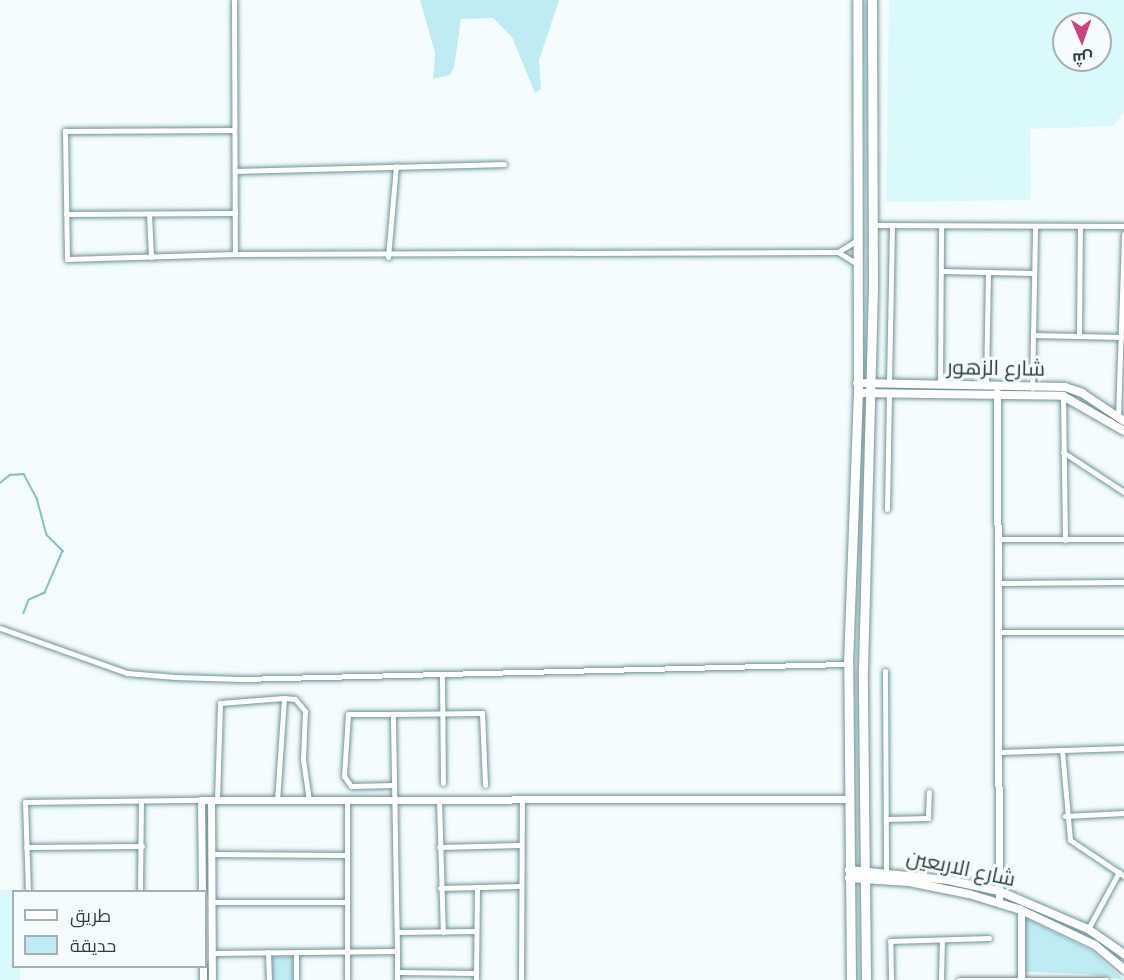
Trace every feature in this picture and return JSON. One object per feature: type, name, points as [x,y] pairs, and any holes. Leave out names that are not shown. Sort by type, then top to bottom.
[{"type":"main road","points":[[851,980],[849,664],[857,388],[857,0]]},
{"type":"main road","points":[[866,980],[863,657],[871,387],[872,0]]},
{"type":"main road","points":[[858,159],[873,157]]},
{"type":"main road","name":"شارع الزهور","points":[[857,388],[889,383],[986,386],[997,391],[1063,396],[1078,401],[1124,431]]},
{"type":"main road","name":"شارع الزهور","points":[[871,387],[889,393],[1032,388],[1074,389],[1121,419]]},
{"type":"main road","name":"شارع الاربعين","points":[[849,874],[886,871],[999,891],[1088,929],[1124,954]]},
{"type":"main road","points":[[864,874],[909,882],[1021,910],[1095,945],[1124,969]]},
{"type":"street","points":[[234,0],[235,254]]},
{"type":"street","points":[[234,130],[65,130],[68,260],[235,254],[388,257],[838,252],[858,239]]},
{"type":"street","points":[[236,171],[504,164]]},
{"type":"street","points":[[388,257],[396,166]]},
{"type":"street","points":[[66,214],[236,213]]},
{"type":"street","points":[[149,214],[151,257]]},
{"type":"street","points":[[873,225],[1124,226]]},
{"type":"street","points":[[889,383],[892,225]]},
{"type":"street","points":[[940,385],[941,226]]},
{"type":"street","points":[[1032,388],[1035,226]]},
{"type":"street","points":[[1079,336],[1080,226]]},
{"type":"street","points":[[1121,419],[1124,234]]},
{"type":"street","points":[[838,252],[858,266]]},
{"type":"street","points":[[942,271],[1034,273]]},
{"type":"street","points":[[986,386],[988,272]]},
{"type":"street","points":[[1033,335],[1121,337]]},
{"type":"street","points":[[997,391],[1000,539],[999,903]]},
{"type":"street","points":[[887,509],[889,393]]},
{"type":"street","points":[[1063,396],[1065,540]]},
{"type":"street","points":[[1063,452],[1124,492]]},
{"type":"street","points":[[1000,539],[1124,539]]},
{"type":"street","points":[[999,583],[1124,582]]},
{"type":"street","points":[[0,628],[127,673],[241,679],[849,664]]},
{"type":"street","points":[[1000,632],[1124,632]]},
{"type":"street","points":[[885,671],[886,871]]},
{"type":"street","points":[[442,674],[443,783]]},
{"type":"street","points":[[276,801],[284,698]]},
{"type":"street","points":[[212,980],[211,854],[220,703],[295,699],[304,711],[303,759],[309,801]]},
{"type":"street","points":[[394,785],[351,786],[344,776],[348,714],[482,713],[484,785]]},
{"type":"street","points":[[393,714],[397,980]]},
{"type":"street","points":[[1000,752],[1124,748]]},
{"type":"street","points":[[1062,750],[1065,816],[1070,840],[1121,874],[1088,929]]},
{"type":"street","points":[[886,819],[928,818],[929,792]]},
{"type":"street","points":[[28,890],[25,802],[849,799]]},
{"type":"street","points":[[201,800],[202,890]]},
{"type":"street","points":[[141,801],[141,890]]},
{"type":"street","points":[[439,801],[443,932]]},
{"type":"street","points":[[521,980],[522,801]]},
{"type":"street","points":[[347,802],[347,980]]},
{"type":"street","points":[[1065,816],[1124,813]]},
{"type":"street","points":[[439,847],[521,845]]},
{"type":"street","points":[[26,847],[142,846]]},
{"type":"street","points":[[211,854],[346,855]]},
{"type":"street","points":[[440,888],[521,886]]},
{"type":"street","points":[[397,972],[476,976],[477,887]]},
{"type":"street","points":[[211,902],[346,902]]},
{"type":"street","points":[[1021,910],[1021,979]]},
{"type":"street","points":[[397,932],[476,931]]},
{"type":"street","points":[[891,980],[890,941],[989,938]]},
{"type":"street","points":[[941,980],[942,940]]},
{"type":"street","points":[[212,953],[296,954],[397,951]]},
{"type":"street","points":[[268,952],[269,980]]},
{"type":"street","points":[[296,954],[296,980]]},
{"type":"street","points":[[959,980],[1106,980]]},
{"type":"shaded area","points":[[889,0],[1124,0],[1124,112],[1113,126],[1030,129],[1031,200],[886,202]]},
{"type":"shaded area","points":[[0,890],[12,890],[12,968],[20,968],[20,980],[0,980]]},
{"type":"green space","points":[[420,0],[559,0],[539,60],[541,89],[535,93],[512,37],[493,18],[461,19],[454,68],[450,75],[433,79],[435,53]]},
{"type":"green space","points":[[1025,918],[1092,951],[1124,980],[1088,974],[1026,972]]},
{"type":"green space","points":[[272,957],[293,957],[293,980],[272,980]]},
{"type":"waterway","points":[[0,483],[10,475],[24,474],[37,498],[47,535],[63,551],[45,593],[29,600],[24,613]]}]
